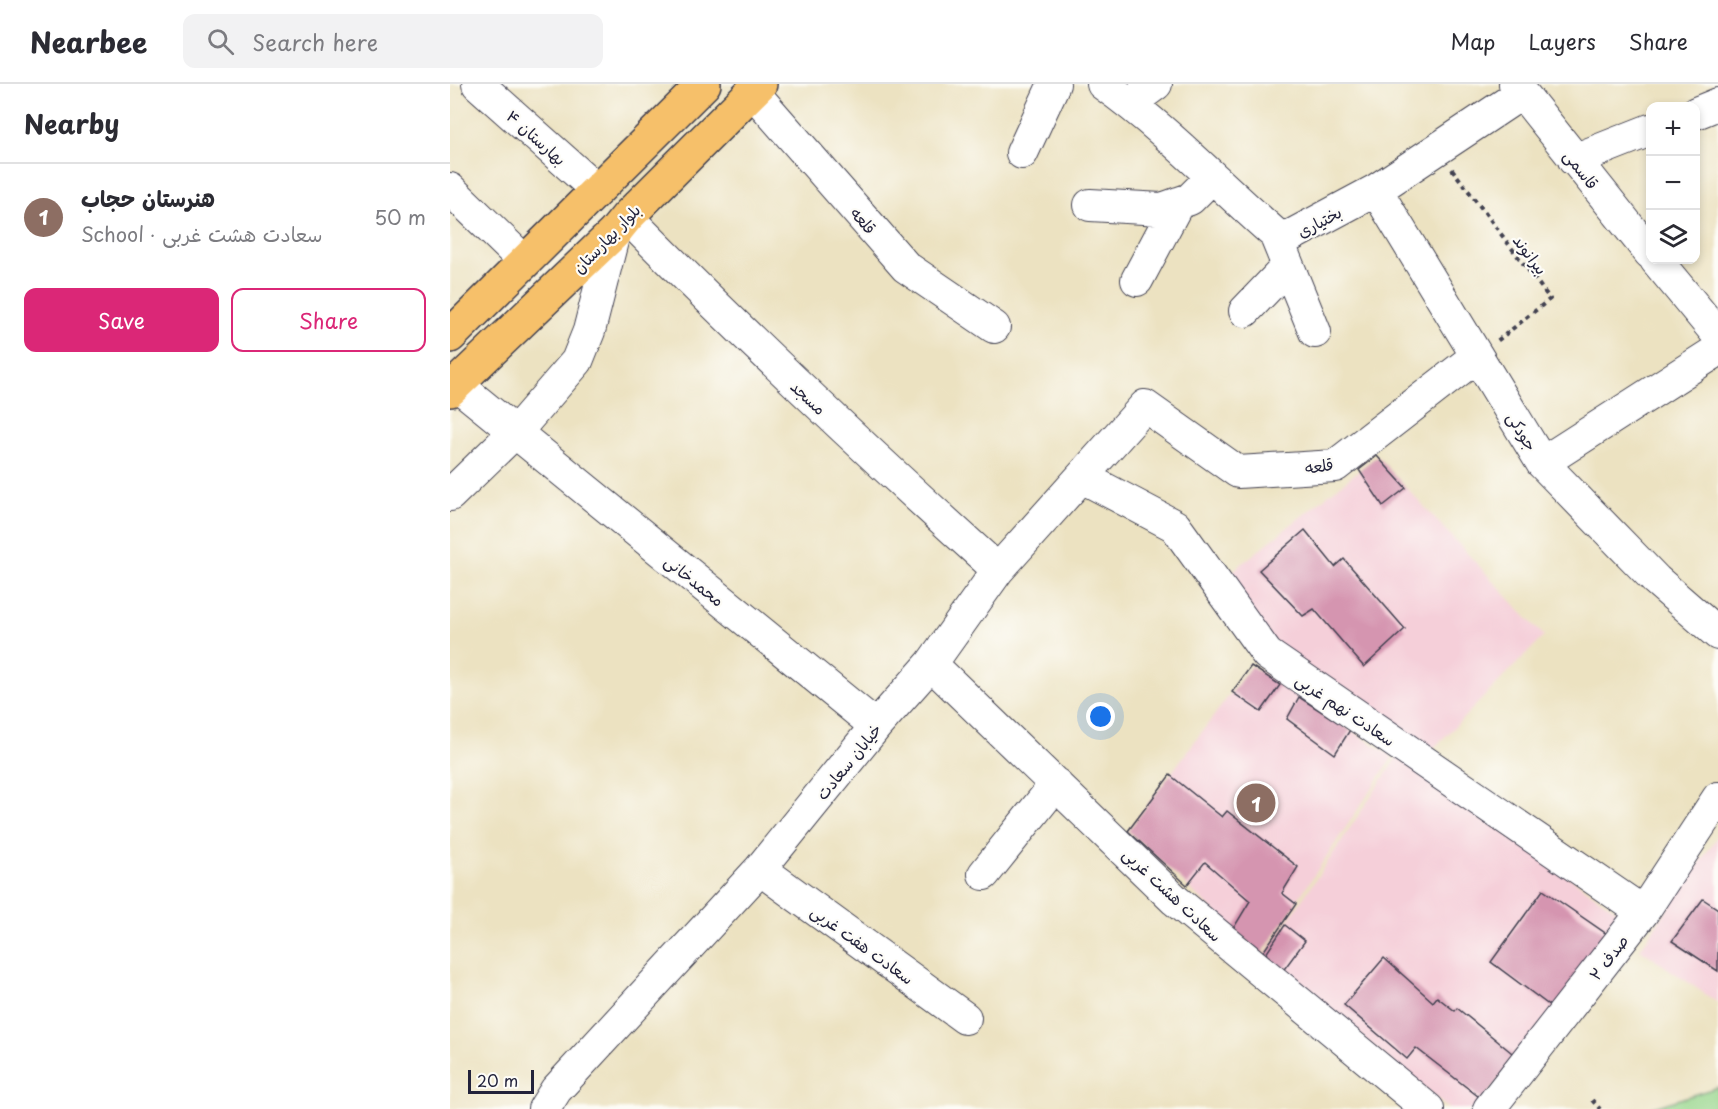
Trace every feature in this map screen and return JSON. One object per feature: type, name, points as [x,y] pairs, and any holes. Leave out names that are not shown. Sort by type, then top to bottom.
[{"type":"main road","points":[[450,336],[704,84]]},
{"type":"main road","name":"بلوار بهارستان","points":[[453,387],[621,225],[756,88]]},
{"type":"street","name":"بهارستان ۴","points":[[478,84],[597,190]]},
{"type":"street","points":[[1022,153],[1054,84]]},
{"type":"street","name":"بختیاری","points":[[1103,84],[1130,103],[1211,178],[1275,234],[1283,237],[1292,235],[1376,190],[1437,149],[1519,88]]},
{"type":"street","points":[[1130,103],[1156,84]]},
{"type":"street","name":"قلعه","points":[[756,88],[906,267],[994,327]]},
{"type":"street","name":"قاسمی","points":[[1519,88],[1646,249]]},
{"type":"street","points":[[1700,111],[1718,104]]},
{"type":"street","points":[[1574,160],[1646,132]]},
{"type":"street","points":[[1090,205],[1162,209],[1190,199],[1211,178]]},
{"type":"street","points":[[450,189],[524,261]]},
{"type":"street","name":"جودکی","points":[[1376,190],[1542,463],[1656,580],[1718,634]]},
{"type":"street","points":[[1137,280],[1179,203]]},
{"type":"street","points":[[450,495],[515,432],[577,361],[589,330],[621,225]]},
{"type":"street","name":"مسجد","points":[[621,225],[738,329],[863,448],[999,570]]},
{"type":"street","points":[[1275,234],[1315,332]]},
{"type":"street","points":[[1659,264],[1718,335]]},
{"type":"street","points":[[1245,311],[1288,266]]},
{"type":"street","points":[[1542,463],[1718,350]]},
{"type":"street","name":"قلعه","points":[[1145,406],[1238,472],[1335,466],[1478,356]]},
{"type":"street","name":"محمدخانی","points":[[453,387],[515,432],[876,726]]},
{"type":"street","name":"خیابان سعادت","points":[[544,1109],[555,1090],[760,869],[876,726],[931,664],[999,570],[1145,406]]},
{"type":"street","name":"سعادت نهم غربی","points":[[1082,477],[1175,526],[1267,654],[1643,912]]},
{"type":"street","name":"سعادت هشت غربی","points":[[931,664],[1175,900],[1428,1109]]},
{"type":"street","points":[[984,874],[1056,784]]},
{"type":"street","name":"صدف ۲","points":[[1489,1109],[1643,912],[1718,798]]},
{"type":"street","name":"سعادت هفت غربی","points":[[760,869],[965,1018]]},
{"type":"path","name":"بیرانوند","points":[[1437,149],[1550,299],[1478,356]]},
{"type":"path","points":[[1592,1100],[1600,1109]]},
{"type":"shaded area","points":[[1377,456],[1544,636],[1428,754],[1282,655],[1224,578]]},
{"type":"shaded area","points":[[1251,666],[1393,757],[1261,955],[1128,831]]},
{"type":"shaded area","points":[[1397,757],[1626,917],[1476,1109],[1449,1109],[1264,957]]},
{"type":"shaded area","points":[[1718,836],[1718,1003],[1640,949]]},
{"type":"green space","points":[[1718,1087],[1718,1109],[1648,1109]]},
{"type":"building","points":[[1377,456],[1406,488],[1383,506],[1359,470]]},
{"type":"building","points":[[1305,530],[1335,567],[1344,559],[1405,629],[1364,667],[1314,609],[1303,616],[1259,570]]},
{"type":"building","points":[[1251,666],[1280,685],[1261,712],[1232,692]]},
{"type":"building","points":[[1299,697],[1350,730],[1335,754],[1287,719]]},
{"type":"building","points":[[1170,775],[1222,817],[1227,811],[1298,867],[1282,893],[1296,904],[1261,955],[1233,929],[1250,901],[1205,862],[1187,885],[1128,831]]},
{"type":"building","points":[[1543,890],[1611,937],[1554,1009],[1491,962]]},
{"type":"building","points":[[1703,899],[1718,909],[1718,971],[1672,941]]},
{"type":"building","points":[[1285,925],[1305,941],[1282,972],[1264,957]]},
{"type":"building","points":[[1384,958],[1433,1002],[1437,997],[1455,1011],[1457,1008],[1517,1057],[1483,1100],[1416,1048],[1407,1059],[1344,1005]]},
{"type":"place","name":"هنرستان حجاب","points":[[1256,803]]}]
